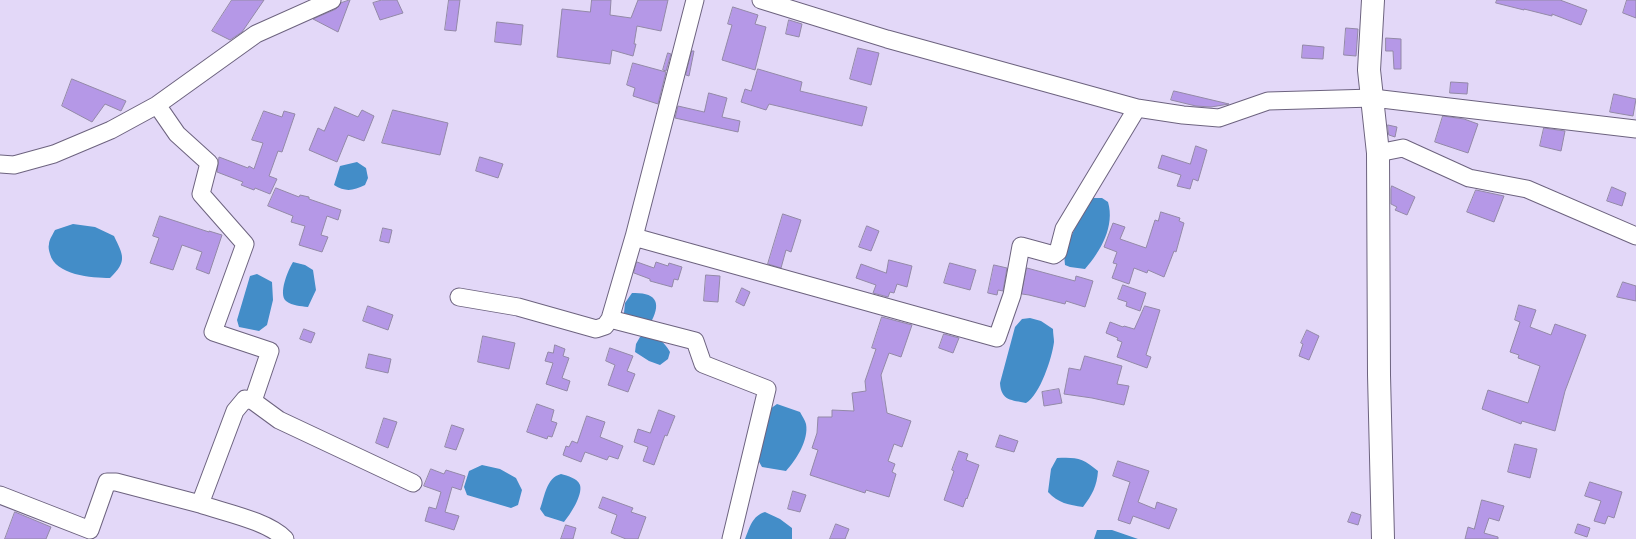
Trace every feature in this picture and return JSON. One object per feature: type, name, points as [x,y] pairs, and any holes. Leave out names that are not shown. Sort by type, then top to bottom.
[{"type":"main road","points":[[1373,0],[1369,70],[1378,153],[1383,539]]},
{"type":"street","points":[[0,164],[14,165],[54,154],[111,130],[158,105],[256,34],[332,0]]},
{"type":"street","points":[[459,296],[518,307],[596,329],[605,326],[610,318],[634,237],[696,0]]},
{"type":"street","points":[[761,0],[887,39],[1136,108],[1184,116],[1219,118],[1268,101],[1373,98],[1636,129]]},
{"type":"street","points":[[158,105],[177,134],[210,163],[202,194],[245,244],[213,332],[270,351],[253,401]]},
{"type":"street","points":[[634,237],[997,338],[1012,295],[1021,246],[1054,255],[1058,252],[1064,229],[1136,108]]},
{"type":"street","points":[[1378,153],[1403,148],[1469,178],[1527,189],[1636,236]]},
{"type":"street","points":[[610,318],[695,341],[703,364],[767,389],[731,539]]},
{"type":"street","points":[[200,504],[235,411],[245,399],[253,401],[279,420],[413,483]]},
{"type":"street","points":[[0,495],[90,530],[107,482],[116,482],[200,504],[265,526],[279,533],[285,539]]},
{"type":"water","points":[[357,162],[366,168],[368,178],[365,185],[357,189],[345,190],[334,185],[340,166]]},
{"type":"water","points":[[1093,198],[1102,198],[1108,202],[1110,220],[1105,238],[1091,262],[1085,269],[1070,267],[1065,265],[1064,254],[1078,222]]},
{"type":"water","points":[[73,224],[95,227],[114,236],[120,248],[122,262],[110,278],[75,274],[59,267],[53,261],[49,248],[52,235],[55,230]]},
{"type":"water","points":[[293,262],[305,265],[313,270],[316,290],[308,307],[291,304],[284,298],[283,288]]},
{"type":"water","points":[[257,274],[272,282],[273,300],[267,325],[259,331],[239,327],[237,320],[250,276]]},
{"type":"water","points":[[632,293],[647,294],[655,300],[656,310],[650,324],[624,313],[625,303]]},
{"type":"water","points":[[1030,318],[1041,321],[1053,329],[1054,342],[1051,357],[1044,376],[1036,392],[1026,403],[1008,399],[1001,389],[1000,383],[1015,327],[1022,319]]},
{"type":"water","points":[[647,335],[660,340],[670,352],[668,359],[660,365],[649,361],[635,352],[636,344],[640,337]]},
{"type":"water","points":[[777,404],[800,412],[806,424],[806,437],[804,443],[798,456],[786,471],[762,467],[758,460],[770,409]]},
{"type":"water","points":[[1057,458],[1079,459],[1088,463],[1098,471],[1094,490],[1083,507],[1064,503],[1056,499],[1048,492],[1051,469]]},
{"type":"water","points":[[482,465],[500,469],[516,478],[522,490],[518,505],[511,508],[467,495],[464,487],[469,471]]},
{"type":"water","points":[[561,474],[572,478],[580,485],[580,494],[564,522],[545,516],[540,509],[549,483],[556,476]]},
{"type":"water","points":[[765,512],[780,519],[792,528],[792,539],[745,539],[754,519]]},
{"type":"water","points":[[1097,530],[1112,530],[1138,539],[1094,539]]},
{"type":"building","points":[[232,0],[264,0],[242,32],[230,40],[212,31]]},
{"type":"building","points":[[350,0],[338,32],[313,19],[336,9],[341,3]]},
{"type":"building","points":[[382,0],[397,0],[403,13],[380,20],[373,3]]},
{"type":"building","points":[[449,0],[460,0],[456,31],[445,30]]},
{"type":"building","points":[[592,0],[611,0],[610,15],[631,18],[638,0],[668,0],[661,31],[637,26],[634,44],[636,44],[633,56],[612,50],[610,64],[557,57],[562,9],[590,12]]},
{"type":"building","points":[[1497,0],[1560,0],[1587,10],[1581,25],[1552,14],[1552,16],[1496,3]]},
{"type":"building","points":[[1627,0],[1636,0],[1636,18],[1623,13]]},
{"type":"building","points":[[733,7],[758,15],[755,24],[766,27],[755,70],[722,60],[732,25],[728,24]]},
{"type":"building","points":[[789,20],[802,24],[799,37],[786,34]]},
{"type":"building","points":[[497,22],[523,25],[521,45],[495,42]]},
{"type":"building","points":[[1346,28],[1358,29],[1356,56],[1344,55]]},
{"type":"building","points":[[1386,38],[1401,39],[1401,69],[1394,69],[1393,51],[1386,51]]},
{"type":"building","points":[[1303,45],[1324,47],[1323,59],[1302,58]]},
{"type":"building","points":[[858,48],[879,53],[871,85],[850,79]]},
{"type":"building","points":[[692,51],[694,51],[689,76],[686,75]]},
{"type":"building","points":[[668,53],[671,54],[666,71],[663,70]]},
{"type":"building","points":[[633,63],[666,72],[658,104],[633,96],[635,88],[627,85]]},
{"type":"building","points":[[758,69],[802,82],[800,91],[867,107],[862,126],[769,104],[766,110],[741,102],[745,89],[751,91]]},
{"type":"building","points":[[72,79],[126,101],[121,111],[105,104],[92,122],[62,106]]},
{"type":"building","points":[[1451,82],[1468,83],[1467,94],[1450,93]]},
{"type":"building","points":[[1174,91],[1229,104],[1211,107],[1196,106],[1171,100]]},
{"type":"building","points":[[709,93],[727,98],[722,117],[740,121],[738,132],[675,118],[678,106],[704,112]]},
{"type":"building","points":[[1614,94],[1636,99],[1633,116],[1610,112]]},
{"type":"building","points":[[335,107],[358,117],[362,110],[374,116],[364,141],[348,135],[337,162],[309,150],[318,128],[324,131]]},
{"type":"building","points":[[393,110],[448,123],[440,155],[382,143]]},
{"type":"building","points":[[264,111],[282,117],[284,111],[295,114],[282,152],[278,151],[269,176],[277,179],[270,194],[255,188],[254,190],[241,185],[243,182],[217,172],[219,157],[248,168],[249,166],[254,169],[263,143],[252,140]]},
{"type":"building","points":[[1443,116],[1464,119],[1478,124],[1468,153],[1435,142]]},
{"type":"building","points":[[1388,125],[1397,127],[1395,137],[1389,135]]},
{"type":"building","points":[[1544,128],[1565,131],[1561,151],[1540,146]]},
{"type":"building","points":[[1196,146],[1207,150],[1198,181],[1193,179],[1190,189],[1177,186],[1181,175],[1158,168],[1162,155],[1190,164]]},
{"type":"building","points":[[480,157],[503,164],[498,178],[476,171]]},
{"type":"building","points":[[1392,186],[1415,197],[1407,215],[1395,210],[1397,207],[1391,204]]},
{"type":"building","points":[[1612,187],[1626,193],[1622,206],[1607,201]]},
{"type":"building","points":[[276,188],[299,197],[300,195],[309,197],[309,199],[341,210],[338,220],[327,216],[321,235],[328,237],[322,252],[299,245],[305,226],[291,222],[293,216],[268,206]]},
{"type":"building","points":[[1476,190],[1504,196],[1494,222],[1467,212]]},
{"type":"building","points":[[1161,212],[1180,218],[1179,221],[1184,223],[1176,252],[1174,251],[1164,277],[1148,270],[1147,273],[1134,268],[1129,284],[1112,278],[1117,264],[1113,263],[1117,252],[1104,247],[1113,223],[1125,227],[1120,239],[1146,248],[1155,220],[1158,221]]},
{"type":"building","points":[[783,214],[801,220],[791,252],[786,250],[781,268],[768,264]]},
{"type":"building","points":[[160,216],[222,235],[209,274],[196,269],[202,252],[182,245],[173,270],[150,263],[159,238],[153,236]]},
{"type":"building","points":[[867,226],[879,231],[871,251],[859,247]]},
{"type":"building","points":[[383,228],[392,230],[389,243],[380,241]]},
{"type":"building","points":[[889,260],[912,266],[907,287],[897,284],[894,293],[890,292],[888,297],[873,293],[876,285],[856,278],[861,264],[886,273]]},
{"type":"building","points":[[637,262],[654,268],[656,262],[668,266],[669,263],[682,267],[678,280],[674,279],[672,287],[650,281],[650,279],[634,273]]},
{"type":"building","points":[[950,263],[976,270],[970,290],[944,283]]},
{"type":"building","points":[[994,265],[1007,268],[1003,291],[998,290],[997,295],[988,293]]},
{"type":"building","points":[[1027,268],[1075,281],[1076,276],[1093,281],[1085,307],[1066,301],[1065,304],[1022,294]]},
{"type":"building","points":[[706,275],[720,276],[718,302],[704,301]]},
{"type":"building","points":[[1623,282],[1636,286],[1636,301],[1617,297]]},
{"type":"building","points":[[1123,285],[1146,293],[1140,311],[1126,306],[1127,302],[1118,299]]},
{"type":"building","points":[[742,288],[750,292],[744,306],[736,302]]},
{"type":"building","points":[[1519,305],[1536,310],[1530,327],[1551,335],[1555,324],[1586,335],[1565,391],[1555,431],[1522,421],[1521,424],[1482,409],[1488,390],[1528,403],[1540,366],[1518,358],[1519,355],[1510,352],[1520,322],[1515,320]]},
{"type":"building","points":[[368,306],[393,315],[388,330],[363,321]]},
{"type":"building","points":[[1145,306],[1160,310],[1146,355],[1151,357],[1147,368],[1117,357],[1122,342],[1117,340],[1118,338],[1106,333],[1110,322],[1134,329]]},
{"type":"building","points":[[882,317],[912,325],[901,357],[889,353],[881,375],[887,413],[911,421],[902,447],[894,444],[888,461],[895,464],[892,472],[896,474],[889,497],[866,490],[865,493],[810,475],[818,450],[812,448],[817,433],[818,417],[832,417],[832,410],[854,411],[852,393],[866,391],[865,381],[876,349],[872,348]]},
{"type":"building","points":[[304,329],[315,333],[311,343],[300,339]]},
{"type":"building","points":[[1307,330],[1319,336],[1309,360],[1299,356],[1303,344],[1301,343]]},
{"type":"building","points":[[944,334],[959,338],[953,353],[939,348]]},
{"type":"building","points":[[483,336],[515,343],[509,369],[478,362]]},
{"type":"building","points":[[555,345],[565,349],[563,356],[569,358],[562,378],[570,381],[567,391],[546,384],[553,363],[545,361],[548,352],[553,353]]},
{"type":"building","points":[[610,348],[633,356],[627,371],[635,374],[628,392],[608,385],[615,365],[606,361]]},
{"type":"building","points":[[369,354],[391,359],[388,373],[366,368]]},
{"type":"building","points":[[1085,356],[1122,366],[1117,384],[1129,386],[1124,405],[1064,394],[1069,368],[1080,370]]},
{"type":"building","points":[[1059,389],[1062,403],[1044,406],[1042,392]]},
{"type":"building","points":[[537,404],[554,410],[551,421],[557,423],[552,437],[548,436],[547,439],[527,432]]},
{"type":"building","points":[[659,410],[675,416],[667,436],[665,435],[654,465],[643,461],[648,447],[634,442],[638,429],[650,433]]},
{"type":"building","points":[[587,416],[605,422],[600,437],[623,446],[618,459],[609,456],[607,460],[585,452],[581,462],[563,455],[566,446],[569,447],[572,441],[577,443]]},
{"type":"building","points":[[384,418],[397,422],[388,448],[376,443]]},
{"type":"building","points":[[452,425],[464,429],[456,450],[445,447]]},
{"type":"building","points":[[1000,435],[1018,441],[1014,452],[996,447]]},
{"type":"building","points":[[1515,444],[1537,449],[1530,478],[1508,472]]},
{"type":"building","points":[[959,451],[968,454],[966,460],[979,465],[963,507],[944,500]]},
{"type":"building","points":[[1118,461],[1149,471],[1138,502],[1155,509],[1157,502],[1177,509],[1169,529],[1133,516],[1130,524],[1118,520],[1130,482],[1113,476]]},
{"type":"building","points":[[431,469],[444,474],[446,470],[465,476],[461,490],[452,487],[445,512],[459,516],[454,530],[425,521],[429,507],[436,509],[441,492],[424,486]]},
{"type":"building","points":[[1590,482],[1622,492],[1614,518],[1608,516],[1605,524],[1594,521],[1601,501],[1585,496]]},
{"type":"building","points":[[793,491],[806,495],[800,512],[788,509]]},
{"type":"building","points":[[603,497],[633,508],[631,512],[646,517],[638,539],[626,539],[611,533],[617,515],[599,508]]},
{"type":"building","points":[[1482,500],[1504,506],[1499,521],[1489,518],[1484,533],[1498,537],[1498,539],[1465,539],[1468,527],[1474,529]]},
{"type":"building","points":[[15,512],[51,527],[46,539],[5,539]]},
{"type":"building","points":[[1352,512],[1361,515],[1358,525],[1348,522]]},
{"type":"building","points":[[836,524],[849,529],[845,539],[830,539]]},
{"type":"building","points":[[1578,524],[1590,528],[1587,537],[1575,533]]},
{"type":"building","points":[[566,525],[576,528],[573,539],[561,539]]}]
